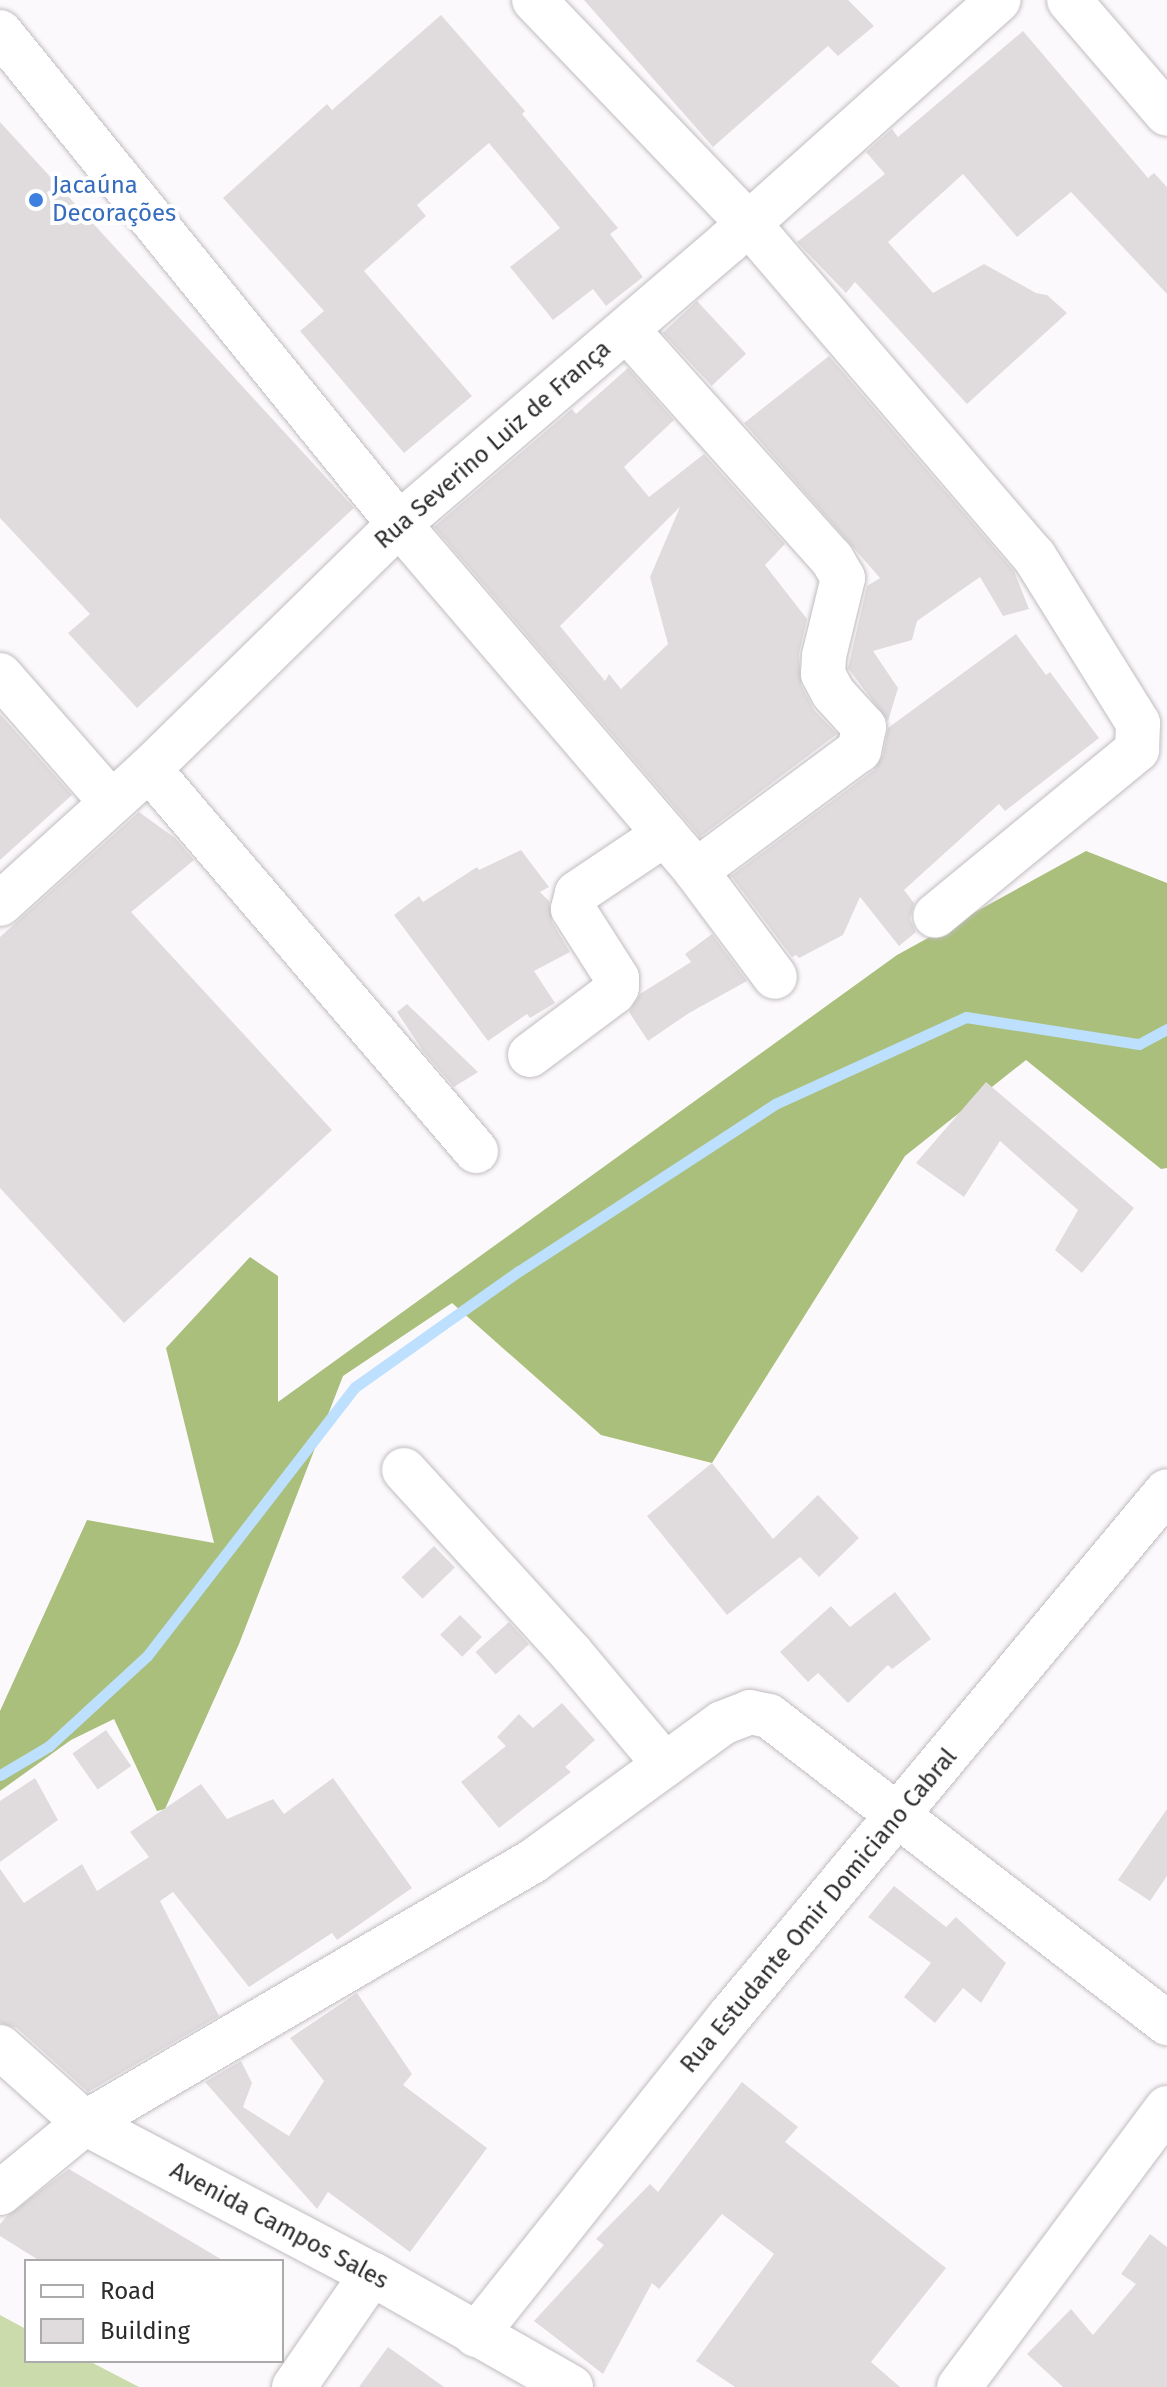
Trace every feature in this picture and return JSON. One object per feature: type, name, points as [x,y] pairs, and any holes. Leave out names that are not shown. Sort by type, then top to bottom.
[{"type":"street","points":[[534,0],[749,224],[1034,556],[1138,723],[1137,750],[935,916]]},
{"type":"street","name":"Rua Severino Luiz de França","points":[[0,904],[149,769],[399,524],[749,224],[999,0]]},
{"type":"street","points":[[1069,0],[1167,114]]},
{"type":"street","points":[[0,32],[399,524],[696,871],[775,977]]},
{"type":"street","points":[[627,330],[832,559],[843,578],[824,656],[823,674],[833,693],[864,727],[859,750],[696,871]]},
{"type":"street","points":[[0,675],[111,802]]},
{"type":"street","points":[[149,769],[476,1151]]},
{"type":"street","points":[[530,1055],[617,987],[617,978],[573,909],[577,893],[665,834]]},
{"type":"street","points":[[404,1470],[571,1653],[665,1765]]},
{"type":"street","name":"Rua Estudante Omir Domiciano Cabral","points":[[476,2335],[729,2017],[1166,1497]]},
{"type":"street","points":[[0,2193],[85,2123],[533,1861],[722,1723],[750,1712],[769,1716],[1167,2023]]},
{"type":"street","name":"Avenida Campos Sales","points":[[0,2047],[85,2123],[372,2274],[571,2387]]},
{"type":"street","points":[[959,2387],[1167,2108]]},
{"type":"street","points":[[294,2387],[372,2274]]},
{"type":"green space","points":[[1086,851],[1167,883],[1167,1168],[1161,1169],[1026,1060],[905,1156],[712,1463],[601,1435],[452,1303],[343,1376],[239,1644],[165,1809],[157,1811],[114,1719],[71,1740],[0,1791],[0,1711],[87,1520],[214,1543],[166,1348],[250,1257],[278,1276],[278,1402],[897,955]]},
{"type":"green space","points":[[0,2315],[24,2328],[24,2363],[93,2363],[139,2387],[0,2387]]},
{"type":"building","points":[[584,0],[848,0],[874,26],[838,56],[828,46],[713,147]]},
{"type":"building","points":[[441,15],[525,111],[522,114],[618,228],[610,234],[643,277],[606,306],[593,289],[553,320],[510,267],[560,228],[489,143],[417,205],[426,216],[364,271],[472,396],[404,453],[300,331],[324,311],[223,198],[327,104],[332,110]]},
{"type":"building","points":[[1023,31],[1148,178],[1154,173],[1167,187],[1167,294],[1071,192],[1017,237],[963,174],[888,242],[933,293],[984,264],[1036,293],[1047,295],[1067,313],[967,404],[855,282],[846,293],[797,242],[885,174],[866,152],[892,129],[898,137]]},
{"type":"building","points":[[0,122],[354,508],[137,708],[68,633],[90,614],[0,518]]},
{"type":"building","points":[[697,301],[746,354],[712,386],[663,333]]},
{"type":"building","points":[[829,356],[1014,571],[1029,609],[1003,616],[980,577],[917,621],[912,640],[873,651],[898,688],[888,721],[848,668],[867,586],[880,578],[744,423]]},
{"type":"building","points":[[628,368],[674,420],[624,467],[649,497],[704,454],[785,544],[765,565],[807,619],[799,654],[801,685],[814,710],[837,734],[700,837],[434,527],[572,409],[576,414]],"holes":[[[680,507],[650,577],[668,644],[621,689],[609,674],[605,681],[560,626]]]},
{"type":"building","points":[[1016,634],[1046,675],[1050,672],[1099,738],[1005,811],[999,804],[904,890],[914,903],[910,919],[916,932],[899,946],[860,897],[843,935],[799,958],[796,955],[792,957],[731,876],[874,770],[883,755],[888,728]]},
{"type":"building","points":[[0,714],[72,795],[0,860]]},
{"type":"building","points":[[139,812],[175,838],[194,860],[131,912],[332,1130],[124,1323],[0,1188],[0,937]]},
{"type":"building","points":[[521,850],[549,887],[540,892],[549,901],[552,922],[570,952],[534,971],[555,1003],[530,1018],[527,1014],[488,1041],[394,915],[419,896],[423,902],[477,867],[479,870]]},
{"type":"building","points":[[712,934],[747,981],[689,1013],[648,1041],[629,1012],[640,994],[691,962],[685,954]]},
{"type":"building","points":[[407,1004],[478,1072],[454,1087],[423,1051],[397,1012]]},
{"type":"building","points":[[986,1082],[1134,1208],[1082,1273],[1055,1250],[1078,1210],[1000,1141],[964,1197],[916,1163]]},
{"type":"building","points":[[712,1463],[773,1539],[818,1495],[859,1538],[819,1577],[800,1557],[727,1615],[647,1516]]},
{"type":"building","points":[[434,1546],[455,1568],[422,1599],[402,1577]]},
{"type":"building","points":[[895,1592],[931,1639],[892,1669],[888,1665],[848,1703],[818,1673],[808,1682],[780,1652],[831,1606],[850,1627]]},
{"type":"building","points":[[460,1615],[482,1637],[462,1657],[440,1635]]},
{"type":"building","points":[[509,1622],[529,1644],[496,1674],[476,1652]]},
{"type":"building","points":[[562,1703],[595,1740],[565,1767],[571,1772],[499,1828],[461,1782],[506,1746],[497,1737],[519,1714],[533,1728]]},
{"type":"building","points":[[106,1730],[131,1766],[98,1790],[72,1754]]},
{"type":"building","points":[[35,1778],[58,1820],[0,1862],[0,1801]]},
{"type":"building","points":[[333,1778],[412,1888],[337,1940],[332,1933],[249,1987],[173,1892],[160,1901],[219,2016],[88,2092],[17,2028],[0,2023],[0,1869],[24,1903],[82,1864],[97,1891],[149,1857],[130,1832],[201,1784],[227,1819],[273,1799],[284,1814]]},
{"type":"building","points":[[1167,1809],[1167,1876],[1150,1901],[1118,1880]]},
{"type":"building","points":[[894,1886],[946,1927],[956,1917],[1006,1963],[981,2003],[963,1988],[935,2023],[904,1997],[931,1963],[868,1917]]},
{"type":"building","points":[[357,1993],[412,2074],[403,2085],[487,2148],[410,2252],[328,2192],[317,2209],[205,2082],[241,2061],[252,2083],[243,2107],[289,2136],[324,2081],[290,2038]]},
{"type":"building","points":[[742,2082],[798,2127],[785,2142],[946,2268],[871,2362],[900,2387],[735,2387],[696,2361],[774,2254],[722,2214],[659,2289],[652,2283],[603,2374],[534,2321],[604,2245],[596,2239],[650,2184],[658,2192]]},
{"type":"building","points":[[69,2169],[221,2259],[37,2259],[0,2236],[0,2224]]},
{"type":"building","points":[[1150,2234],[1167,2247],[1167,2387],[1063,2387],[1027,2354],[1071,2309],[1093,2335],[1136,2284],[1121,2274]]},
{"type":"building","points":[[388,2347],[444,2387],[359,2387]]},
{"type":"waterway","points":[[0,1775],[49,1746],[147,1656],[355,1387],[519,1271],[775,1104],[966,1017],[1139,1044],[1167,1029]]},
{"type":"place","name":"Jacaúna Decorações","points":[[36,200]]}]
